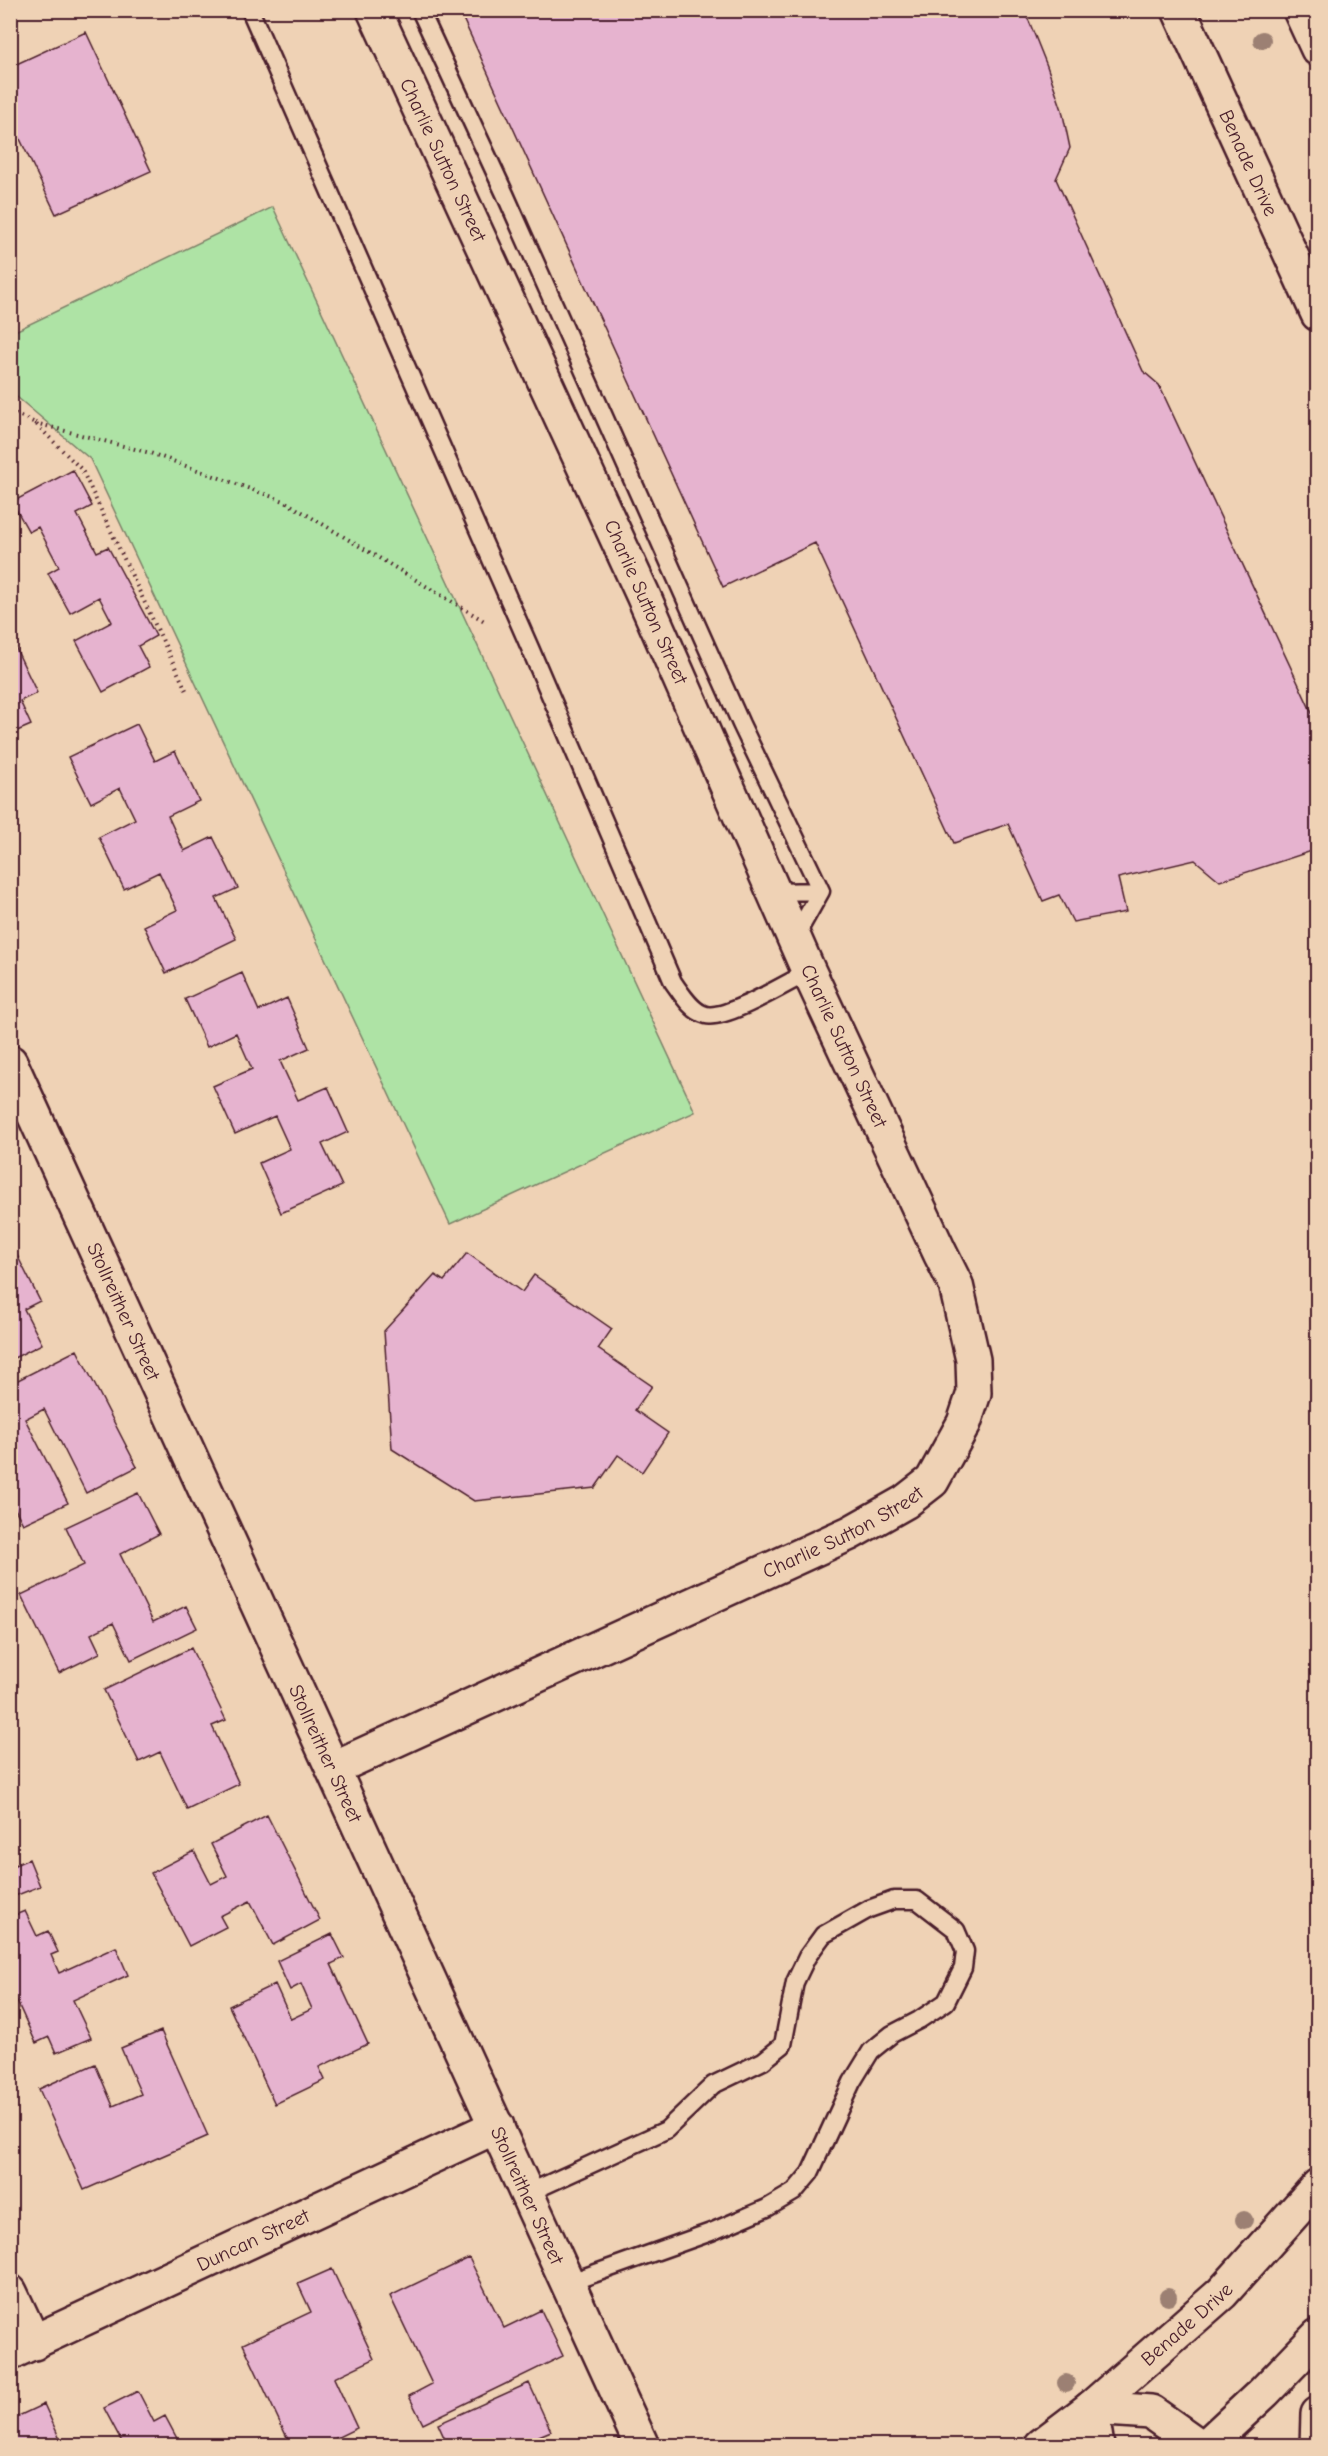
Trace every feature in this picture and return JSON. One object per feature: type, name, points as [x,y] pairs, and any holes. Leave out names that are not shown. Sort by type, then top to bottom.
[{"type":"street","name":"Charlie Sutton Street","points":[[334,1768],[850,1533],[905,1502],[932,1481],[964,1423],[974,1393],[974,1360],[956,1285],[809,972],[648,606],[375,10]]},
{"type":"street","name":"Benade Drive","points":[[1179,10],[1317,314]]},
{"type":"street","points":[[1300,10],[1317,49]]},
{"type":"street","name":"Stollreither Street","points":[[10,1062],[642,2445]]},
{"type":"street","name":"Duncan Street","points":[[22,2348],[497,2126]]},
{"type":"street","name":"Benade Drive","points":[[1041,2445],[1091,2408],[1222,2293],[1317,2186]]},
{"type":"street","points":[[10,2292],[22,2348]]},
{"type":"street","points":[[1206,2445],[1264,2392],[1317,2336]]},
{"type":"street","points":[[1097,2445],[1091,2408],[1151,2412],[1199,2445]]},
{"type":"street","points":[[1317,2414],[1317,2445]]},
{"type":"lane","points":[[250,10],[531,648],[673,982],[688,1003],[705,1015],[726,1014],[809,972]]},
{"type":"lane","points":[[420,10],[505,194],[736,713],[821,891]]},
{"type":"lane","points":[[775,892],[821,891]]},
{"type":"lane","points":[[794,939],[821,891]]},
{"type":"lane","points":[[528,2193],[666,2130],[713,2085],[763,2061],[783,2045],[795,1982],[807,1958],[823,1935],[840,1924],[869,1909],[894,1900],[917,1900],[956,1930],[965,1951],[963,1968],[946,2002],[892,2034],[871,2051],[852,2082],[810,2174],[794,2192],[767,2208],[711,2232],[568,2283]]},
{"type":"path","points":[[10,411],[35,423],[150,453],[284,501],[531,648]]},
{"type":"path","points":[[35,423],[82,470],[187,692]]},
{"type":"green space","points":[[273,207],[695,1112],[450,1224],[90,459],[11,392],[11,333]]},
{"type":"building","points":[[459,10],[1022,10],[1029,21],[1047,66],[1062,110],[1070,148],[1056,179],[1143,371],[1159,385],[1318,726],[1318,849],[1220,881],[1195,860],[1118,878],[1126,912],[1073,922],[1059,895],[1043,901],[1008,824],[954,843],[815,543],[723,587]]},
{"type":"building","points":[[86,32],[151,171],[56,214],[10,118],[10,67]]},
{"type":"building","points":[[73,470],[92,506],[77,514],[97,552],[108,547],[156,636],[138,646],[149,667],[103,692],[76,641],[112,622],[99,597],[70,613],[48,573],[59,567],[38,527],[29,532],[12,502]]},
{"type":"building","points":[[10,636],[37,693],[20,701],[31,725],[10,734]]},
{"type":"building","points":[[137,724],[155,761],[175,751],[199,801],[168,816],[184,851],[213,837],[238,888],[216,898],[236,939],[166,973],[144,926],[177,910],[159,872],[124,889],[99,837],[135,819],[120,788],[91,803],[68,757]]},
{"type":"building","points":[[242,973],[259,1011],[287,998],[309,1048],[280,1061],[298,1100],[328,1087],[348,1132],[322,1144],[342,1186],[281,1213],[259,1163],[290,1149],[275,1116],[235,1134],[213,1086],[252,1069],[236,1033],[207,1047],[185,999]]},
{"type":"building","points":[[467,1253],[522,1292],[534,1275],[612,1329],[598,1349],[652,1386],[635,1410],[668,1433],[642,1472],[618,1455],[595,1488],[474,1501],[392,1449],[384,1331],[435,1275],[444,1281]]},
{"type":"building","points":[[17,1255],[40,1301],[24,1309],[42,1344],[10,1360],[10,1258]]},
{"type":"building","points":[[77,1350],[137,1467],[86,1493],[44,1409],[25,1419],[68,1503],[23,1524],[10,1499],[10,1384]]},
{"type":"building","points":[[138,1493],[159,1534],[120,1554],[153,1622],[186,1606],[197,1628],[131,1660],[113,1623],[91,1634],[100,1653],[59,1673],[21,1595],[84,1565],[66,1527]]},
{"type":"building","points":[[191,1648],[226,1720],[212,1726],[239,1784],[187,1809],[160,1752],[139,1762],[104,1690]]},
{"type":"building","points":[[267,1815],[320,1920],[273,1945],[250,1901],[220,1916],[226,1927],[189,1946],[151,1873],[194,1851],[211,1884],[227,1876],[211,1844]]},
{"type":"building","points":[[29,1859],[40,1886],[10,1898],[10,1867]]},
{"type":"building","points":[[25,1911],[37,1936],[48,1931],[58,1952],[51,1955],[59,1973],[116,1947],[128,1975],[73,2000],[91,2038],[56,2053],[49,2037],[36,2043],[10,1986],[10,1917]]},
{"type":"building","points":[[332,1934],[344,1958],[331,1964],[368,2044],[319,2067],[325,2080],[275,2104],[229,2006],[275,1984],[291,2019],[312,2009],[301,1984],[290,1990],[277,1961]]},
{"type":"building","points":[[161,2031],[208,2136],[84,2190],[39,2089],[95,2064],[113,2106],[141,2094],[121,2048]]},
{"type":"building","points":[[469,2258],[504,2328],[541,2310],[563,2356],[423,2424],[409,2396],[432,2384],[390,2296]]},
{"type":"building","points":[[332,2269],[374,2359],[334,2378],[357,2428],[320,2446],[291,2446],[243,2344],[311,2312],[298,2284]]},
{"type":"building","points":[[529,2383],[551,2431],[539,2436],[544,2446],[448,2446],[438,2424]]},
{"type":"building","points":[[138,2391],[154,2422],[165,2416],[181,2446],[114,2446],[122,2442],[104,2408]]},
{"type":"building","points":[[44,2404],[63,2446],[10,2446],[10,2420]]}]
